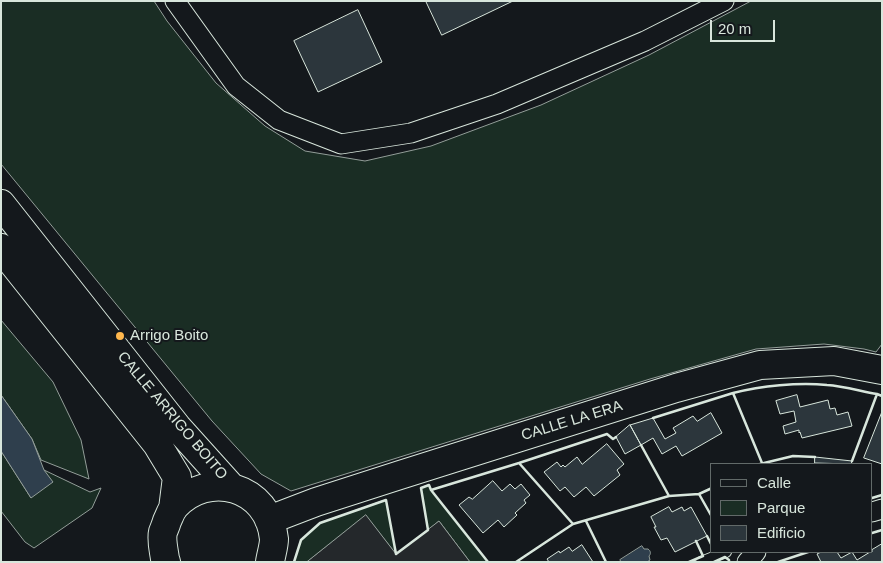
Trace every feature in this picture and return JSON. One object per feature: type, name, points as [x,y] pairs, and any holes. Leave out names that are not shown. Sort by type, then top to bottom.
[{"type":"main road","name":"CALLE ARRIGO BOITO","points":[[1,204],[177,427],[231,487]]},
{"type":"main road","name":"CALLE ARRIGO BOITO","points":[[1,248],[157,444],[177,477],[173,508],[163,533],[161,561]]},
{"type":"main road","name":"CALLE LA ERA","points":[[269,520],[316,502],[676,388],[760,365],[834,362],[882,370]]},
{"type":"main road","points":[[173,508],[191,493],[214,486],[231,487],[247,494],[260,505],[269,520],[274,540],[270,562]]},
{"type":"street","points":[[175,1],[236,86],[279,120],[341,144],[411,133],[497,104],[645,42],[724,1]]},
{"type":"lane","points":[[701,562],[724,553]]},
{"type":"green space","points":[[1,1],[154,1],[167,21],[216,83],[265,126],[305,151],[365,161],[431,146],[541,105],[649,55],[751,1],[882,1],[882,344],[876,352],[824,344],[756,349],[650,379],[291,491],[261,474],[212,421],[1,164]]},
{"type":"green space","points":[[1,320],[53,382],[81,440],[89,479],[41,460],[32,439],[1,395]]},
{"type":"green space","points":[[1,451],[31,498],[44,470],[90,492],[101,488],[92,508],[34,548],[25,542],[1,511]]},
{"type":"green space","points":[[429,485],[488,562],[470,562],[439,521],[428,530],[421,488]]},
{"type":"green space","points":[[386,500],[396,554],[366,516],[307,562],[294,562],[301,540],[320,523]]},
{"type":"shaded area","points":[[366,515],[396,554],[439,521],[470,562],[307,562]]},
{"type":"water","points":[[1,395],[32,439],[44,470],[53,482],[31,498],[1,451]]},
{"type":"water","points":[[642,546],[650,551],[650,560],[647,562],[621,562],[620,560]]},
{"type":"building","points":[[426,1],[513,1],[442,35]]},
{"type":"building","points":[[358,10],[382,62],[318,92],[294,41]]},
{"type":"building","points":[[797,395],[800,407],[828,400],[830,409],[835,408],[837,415],[848,412],[852,426],[802,438],[799,430],[785,434],[783,426],[796,422],[794,411],[780,414],[776,401]]},
{"type":"building","points":[[882,412],[882,464],[864,458]]},
{"type":"building","points":[[711,413],[722,433],[682,456],[676,446],[662,454],[653,438],[641,445],[630,425],[653,418],[665,439],[676,433],[673,428],[693,416],[697,421]]},
{"type":"building","points":[[630,425],[641,445],[625,454],[616,437]]},
{"type":"building","points":[[607,444],[624,464],[617,470],[620,475],[594,496],[586,487],[574,497],[565,487],[560,491],[544,472],[557,462],[561,467],[563,465],[565,467],[577,457],[582,464]]},
{"type":"building","points":[[815,457],[852,461],[851,463],[815,463]]},
{"type":"building","points":[[493,481],[502,491],[510,484],[515,489],[521,484],[530,495],[524,500],[526,503],[515,513],[517,515],[504,527],[498,520],[483,533],[459,505],[469,497],[472,499]]},
{"type":"building","points":[[669,507],[672,512],[682,507],[684,511],[691,507],[707,536],[675,552],[667,538],[661,540],[651,517]]},
{"type":"building","points":[[882,544],[882,562],[821,562],[817,554],[838,553],[841,558],[853,553],[857,560],[868,553],[873,553],[873,549]]},
{"type":"building","points":[[582,545],[593,562],[549,562],[547,559],[569,547],[572,551]]},
{"type":"wall","points":[[762,463],[733,393],[755,388],[792,384],[816,384],[845,387],[877,394]]},
{"type":"wall","points":[[653,418],[733,393]]},
{"type":"wall","points":[[852,461],[877,394],[882,396]]},
{"type":"wall","points":[[519,463],[607,434],[613,439],[616,437]]},
{"type":"wall","points":[[573,524],[669,496],[641,445]]},
{"type":"wall","points":[[764,463],[793,456],[815,457]]},
{"type":"wall","points":[[431,490],[519,463],[573,524],[516,562]]},
{"type":"wall","points":[[294,562],[301,540],[320,523],[386,500],[396,554],[428,530],[421,488],[429,485],[488,562]]},
{"type":"wall","points":[[699,494],[710,489]]},
{"type":"wall","points":[[669,496],[699,494],[710,513]]},
{"type":"wall","points":[[873,498],[882,495]]},
{"type":"wall","points":[[586,521],[606,562]]},
{"type":"wall","points":[[873,533],[882,530]]},
{"type":"wall","points":[[707,536],[710,542]]},
{"type":"wall","points":[[689,562],[703,556],[696,541]]},
{"type":"wall","points":[[778,562],[805,553]]},
{"type":"wall","points":[[714,562],[725,557],[729,562]]},
{"type":"place","name":"Arrigo Boito","points":[[120,336]]}]
